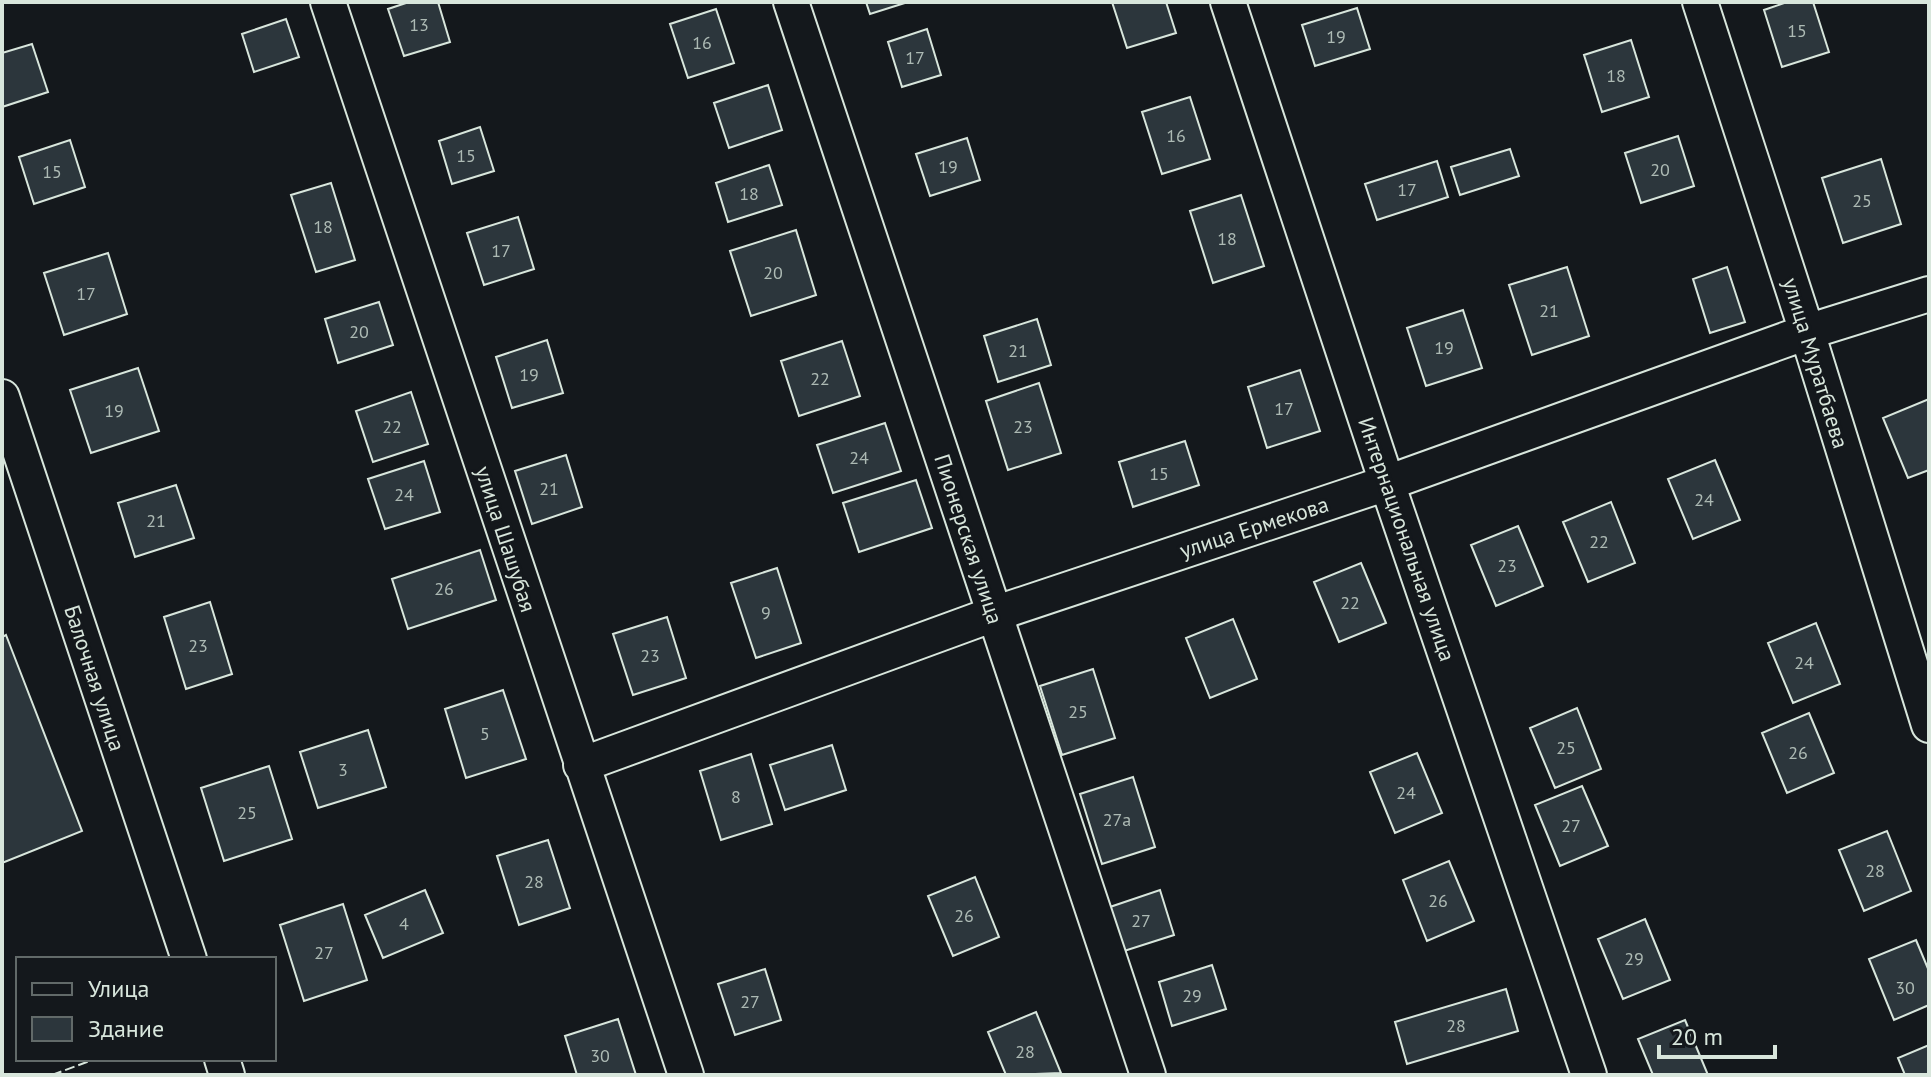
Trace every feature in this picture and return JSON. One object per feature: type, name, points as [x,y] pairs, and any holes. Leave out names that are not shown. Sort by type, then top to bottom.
[{"type":"street","name":"улица Шашубая","points":[[328,2],[686,1075]]},
{"type":"street","name":"Пионерская улица","points":[[791,2],[1148,1075]]},
{"type":"street","name":"Интернациональная улица","points":[[1228,2],[1387,483],[1589,1075]]},
{"type":"street","name":"улица Муратбаева","points":[[1700,2],[1929,725]]},
{"type":"street","name":"улица Ермекова","points":[[581,765],[994,614],[1387,483],[1807,332],[1929,294]]},
{"type":"street","name":"Балочная улица","points":[[2,397],[188,957]]},
{"type":"building","points":[[409,2],[438,2],[450,42],[404,56],[388,9]]},
{"type":"building","points":[[866,2],[908,2],[870,14]]},
{"type":"building","points":[[1112,2],[1166,2],[1176,33],[1127,48]]},
{"type":"building","points":[[1787,2],[1813,2],[1829,52],[1782,67],[1764,10]]},
{"type":"building","points":[[1357,8],[1370,49],[1315,66],[1302,25]]},
{"type":"building","points":[[716,9],[734,63],[688,78],[670,24]]},
{"type":"building","points":[[286,19],[299,57],[254,72],[242,34]]},
{"type":"building","points":[[927,29],[941,75],[902,87],[888,42]]},
{"type":"building","points":[[1631,40],[1649,97],[1602,112],[1584,55]]},
{"type":"building","points":[[32,44],[48,92],[2,107],[2,53]]},
{"type":"building","points":[[768,85],[782,130],[729,148],[714,103]]},
{"type":"building","points":[[1190,97],[1210,159],[1162,174],[1142,112]]},
{"type":"building","points":[[480,127],[494,171],[452,184],[439,141]]},
{"type":"building","points":[[1678,136],[1694,186],[1641,203],[1625,153]]},
{"type":"building","points":[[967,138],[980,180],[930,196],[916,154]]},
{"type":"building","points":[[70,140],[85,187],[34,204],[19,157]]},
{"type":"building","points":[[1510,149],[1519,176],[1460,195],[1451,167]]},
{"type":"building","points":[[1881,159],[1901,224],[1843,243],[1822,178]]},
{"type":"building","points":[[1437,161],[1448,197],[1377,220],[1365,184]]},
{"type":"building","points":[[769,165],[782,205],[728,222],[716,183]]},
{"type":"building","points":[[331,183],[355,260],[316,272],[291,195]]},
{"type":"building","points":[[1241,195],[1264,266],[1213,283],[1190,211]]},
{"type":"building","points":[[518,217],[534,269],[484,285],[467,233]]},
{"type":"building","points":[[796,230],[816,295],[751,316],[730,251]]},
{"type":"building","points":[[108,253],[127,314],[64,335],[44,273]]},
{"type":"building","points":[[1567,267],[1589,336],[1532,355],[1509,285]]},
{"type":"building","points":[[1727,267],[1745,322],[1710,333],[1693,279]]},
{"type":"building","points":[[379,302],[393,345],[338,363],[325,319]]},
{"type":"building","points":[[1463,310],[1482,368],[1426,386],[1407,328]]},
{"type":"building","points":[[1037,319],[1051,365],[998,382],[984,336]]},
{"type":"building","points":[[547,340],[563,393],[512,408],[496,357]]},
{"type":"building","points":[[842,341],[860,396],[799,416],[781,361]]},
{"type":"building","points":[[138,368],[159,431],[91,453],[70,390]]},
{"type":"building","points":[[1300,370],[1320,431],[1267,448],[1248,387]]},
{"type":"building","points":[[1039,383],[1061,453],[1008,470],[986,401]]},
{"type":"building","points":[[411,392],[428,444],[373,462],[356,411]]},
{"type":"building","points":[[1929,399],[1929,470],[1908,478],[1883,418]]},
{"type":"building","points":[[885,423],[901,471],[833,493],[817,445]]},
{"type":"building","points":[[1185,441],[1199,485],[1133,507],[1119,462]]},
{"type":"building","points":[[566,455],[582,507],[532,524],[515,471]]},
{"type":"building","points":[[1715,460],[1740,520],[1693,539],[1668,479]]},
{"type":"building","points":[[424,461],[440,512],[385,529],[368,479]]},
{"type":"building","points":[[916,480],[932,528],[859,552],[843,503]]},
{"type":"building","points":[[176,485],[194,538],[135,557],[118,503]]},
{"type":"building","points":[[1611,502],[1635,563],[1588,582],[1563,522]]},
{"type":"building","points":[[1518,526],[1543,586],[1496,606],[1471,545]]},
{"type":"building","points":[[480,550],[496,600],[408,629],[392,579]]},
{"type":"building","points":[[1361,563],[1386,623],[1339,642],[1314,582]]},
{"type":"building","points":[[777,568],[801,643],[756,658],[731,583]]},
{"type":"building","points":[[210,602],[232,674],[186,689],[164,617]]},
{"type":"building","points":[[667,617],[686,678],[633,695],[613,634]]},
{"type":"building","points":[[1233,619],[1257,679],[1210,698],[1186,638]]},
{"type":"building","points":[[1816,623],[1840,684],[1793,703],[1768,643]]},
{"type":"building","points":[[6,635],[82,831],[2,863],[2,637]]},
{"type":"building","points":[[1093,669],[1115,738],[1062,755],[1040,686]]},
{"type":"building","points":[[503,690],[526,759],[466,778],[445,709]]},
{"type":"building","points":[[1577,708],[1601,769],[1555,788],[1530,728]]},
{"type":"building","points":[[1809,713],[1834,773],[1787,793],[1762,733]]},
{"type":"building","points":[[368,730],[386,787],[318,808],[300,752]]},
{"type":"building","points":[[832,745],[846,790],[785,810],[770,765]]},
{"type":"building","points":[[1417,753],[1442,813],[1395,833],[1370,772]]},
{"type":"building","points":[[751,754],[772,824],[721,840],[700,771]]},
{"type":"building","points":[[269,766],[292,839],[224,861],[201,788]]},
{"type":"building","points":[[1133,777],[1155,847],[1102,864],[1080,794]]},
{"type":"building","points":[[1582,786],[1608,846],[1560,866],[1535,805]]},
{"type":"building","points":[[1887,831],[1911,891],[1864,911],[1839,850]]},
{"type":"building","points":[[548,840],[570,908],[519,925],[497,856]]},
{"type":"building","points":[[1449,861],[1474,921],[1427,941],[1403,880]]},
{"type":"building","points":[[975,877],[999,937],[953,956],[928,896]]},
{"type":"building","points":[[425,890],[443,933],[383,958],[365,915]]},
{"type":"building","points":[[1160,890],[1174,935],[1121,952],[1107,908]]},
{"type":"building","points":[[343,904],[367,980],[304,1001],[280,925]]},
{"type":"building","points":[[1645,919],[1670,980],[1623,999],[1598,939]]},
{"type":"building","points":[[1916,940],[1929,971],[1929,1005],[1894,1020],[1869,959]]},
{"type":"building","points":[[1212,965],[1226,1009],[1172,1026],[1159,982]]},
{"type":"building","points":[[765,969],[781,1020],[735,1035],[718,984]]},
{"type":"building","points":[[1506,989],[1518,1031],[1407,1064],[1395,1022]]},
{"type":"building","points":[[1036,1012],[1061,1073],[1006,1075],[988,1032]]},
{"type":"building","points":[[618,1019],[636,1075],[577,1075],[565,1036]]},
{"type":"building","points":[[1685,1020],[1708,1075],[1653,1075],[1638,1039]]},
{"type":"building","points":[[1929,1045],[1929,1075],[1905,1075],[1898,1058]]},
{"type":"fence","points":[[52,1075],[90,1061]]}]
